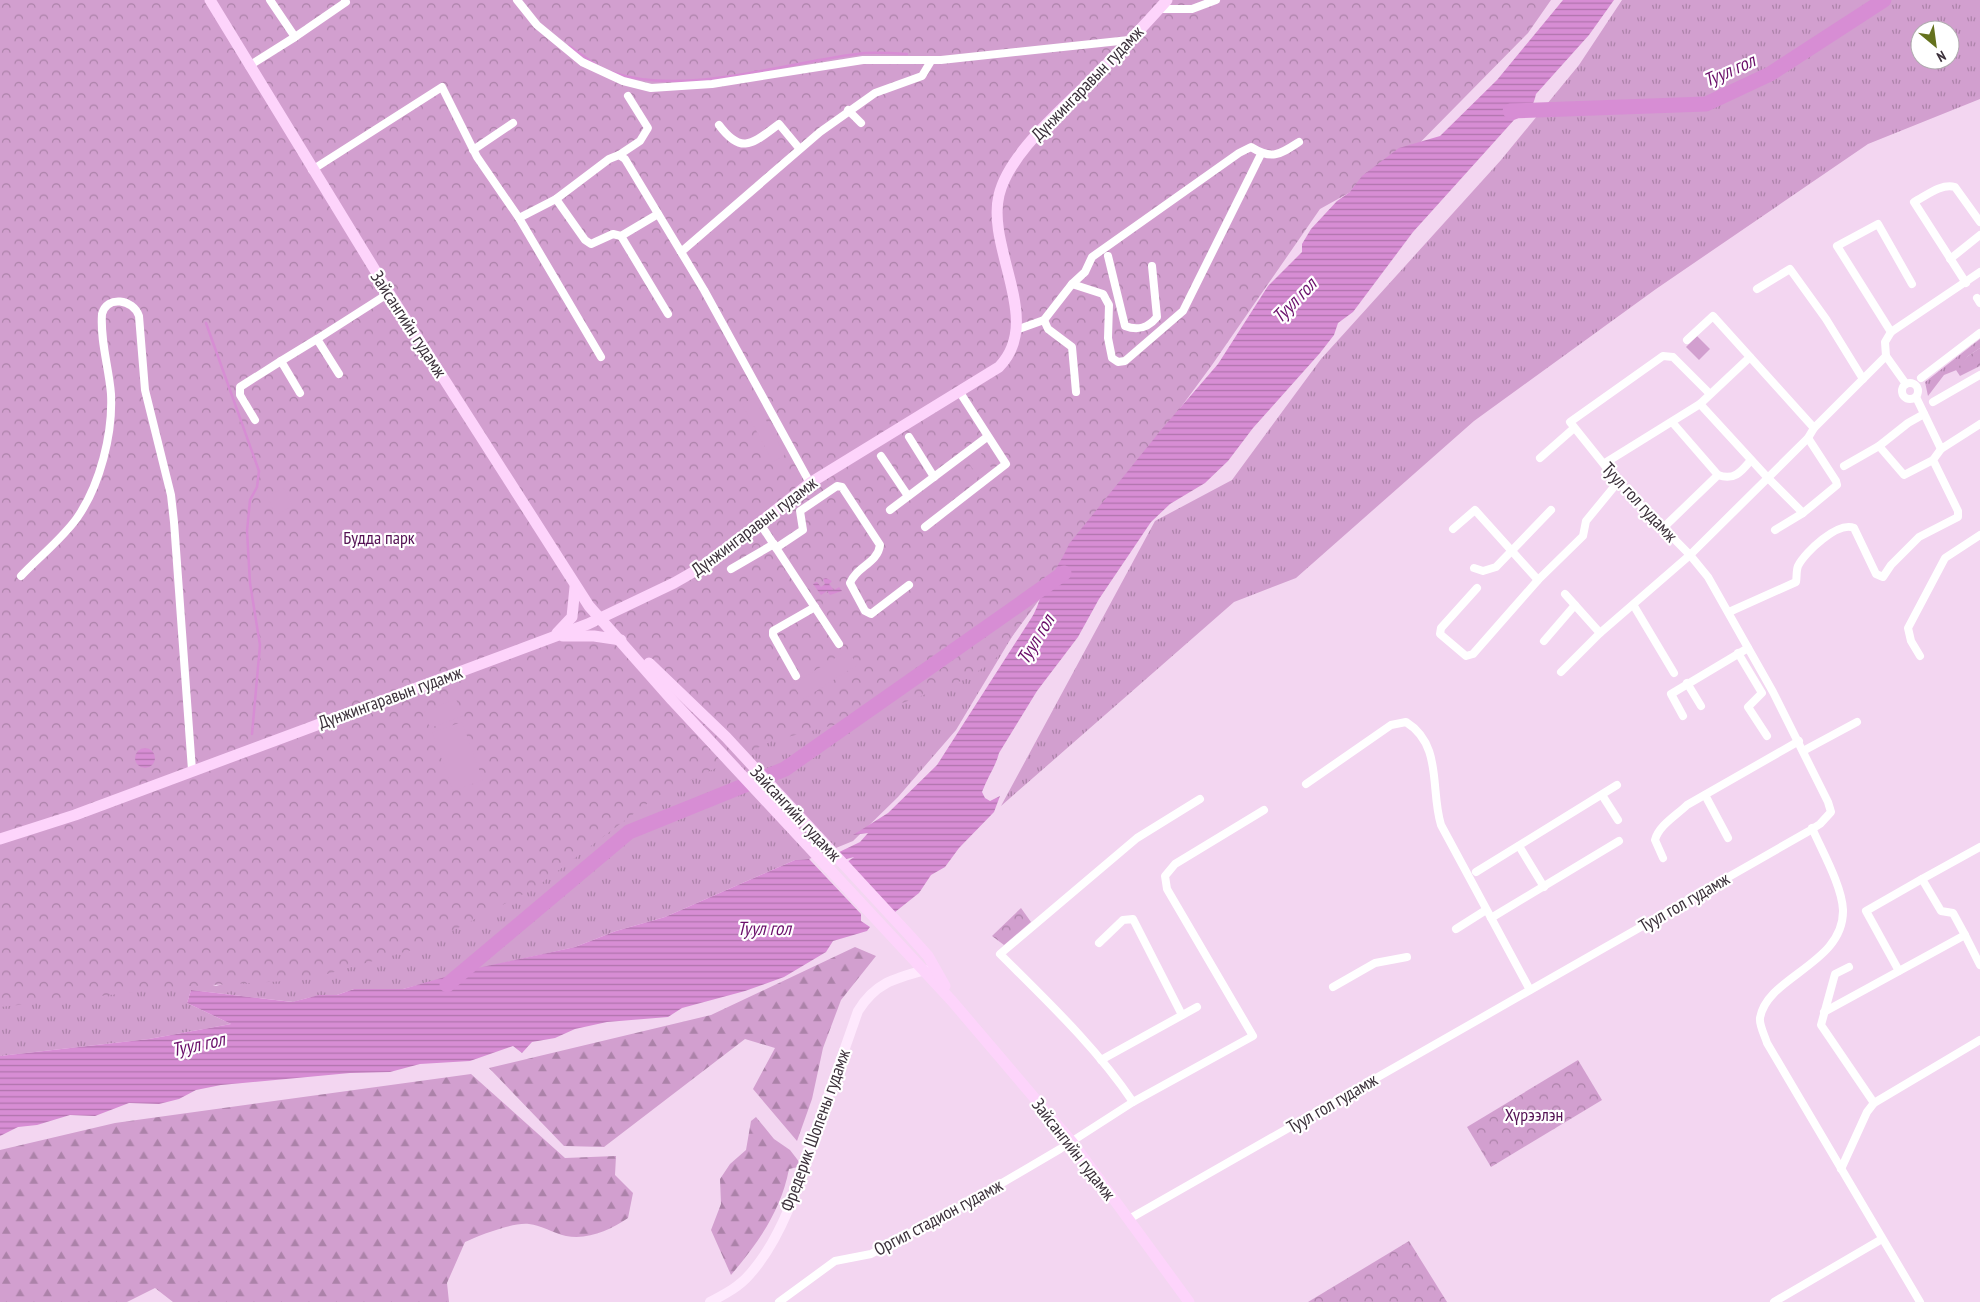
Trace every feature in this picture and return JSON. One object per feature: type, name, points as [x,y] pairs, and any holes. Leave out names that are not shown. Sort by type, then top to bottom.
[{"type":"main road","name":"Зайсангийн гудамж","points":[[210,0],[312,170],[575,587],[672,700],[952,1000],[1072,1142],[1189,1302]]},
{"type":"main road","name":"Дүнжингаравын гудамж","points":[[0,839],[75,815],[554,636],[601,618],[674,584],[709,563],[810,483],[999,367],[1012,352],[1016,330],[1014,301],[998,228],[999,195],[1003,183],[1035,135],[1167,0]]},
{"type":"main road","points":[[554,636],[572,617],[575,587]]},
{"type":"main road","points":[[554,636],[594,636],[621,640]]},
{"type":"main road","name":"Зайсангийн гудамж","points":[[621,640],[676,688],[726,737],[911,937],[928,956],[952,1000]]},
{"type":"street","points":[[270,0],[295,37]]},
{"type":"street","points":[[517,0],[537,25],[572,54],[607,75],[644,87],[674,88],[702,85],[863,60],[931,61],[1129,40]]},
{"type":"street","points":[[1159,9],[1192,9],[1216,0]]},
{"type":"street","points":[[249,66],[347,1]]},
{"type":"street","points":[[681,252],[800,148],[848,110],[886,88],[922,76],[931,61]]},
{"type":"street","points":[[312,170],[442,86],[473,150],[519,218],[601,357]]},
{"type":"street","points":[[519,218],[556,200],[609,159],[619,156],[640,141],[648,128],[628,96]]},
{"type":"street","points":[[848,110],[861,123]]},
{"type":"street","points":[[473,150],[513,123]]},
{"type":"street","points":[[719,124],[730,140],[744,144],[753,143],[779,124],[800,148]]},
{"type":"street","points":[[1016,330],[1044,320],[1072,284],[1085,272],[1092,257],[1220,165],[1249,146],[1261,154],[1278,154],[1299,142]]},
{"type":"street","points":[[1072,284],[1103,294],[1109,305],[1108,338],[1112,358],[1118,362],[1125,361],[1184,311],[1261,154]]},
{"type":"street","points":[[619,156],[625,159],[681,252],[810,483]]},
{"type":"street","points":[[1966,283],[1914,202],[1944,186],[1955,187],[1980,222]]},
{"type":"street","points":[[556,200],[591,244],[613,234],[621,236],[658,214]]},
{"type":"street","points":[[1891,332],[1837,246],[1878,224],[1912,284]]},
{"type":"street","points":[[1950,259],[1980,235]]},
{"type":"street","points":[[621,236],[668,314]]},
{"type":"street","points":[[1108,256],[1125,326],[1133,329],[1144,327],[1157,317],[1152,266]]},
{"type":"street","points":[[1757,289],[1790,268],[1826,319],[1863,379]]},
{"type":"street","points":[[1941,449],[1916,397],[1910,399],[1905,397],[1902,391],[1906,384],[1886,356],[1886,342],[1891,332],[1980,272]]},
{"type":"street","points":[[255,420],[240,395],[240,387],[389,293]]},
{"type":"street","points":[[21,576],[69,529],[93,487],[106,444],[111,408],[102,314],[109,304],[128,303],[134,306],[139,316],[145,390],[170,495],[179,579],[192,770]]},
{"type":"street","points":[[1688,340],[1713,316],[1814,428]]},
{"type":"street","points":[[1044,320],[1048,329],[1072,347],[1076,392]]},
{"type":"street","points":[[1921,378],[1980,333]]},
{"type":"street","points":[[317,339],[339,374]]},
{"type":"street","points":[[1540,458],[1573,429],[1570,422],[1663,356],[1673,356],[1710,394]]},
{"type":"street","points":[[1561,672],[1600,633],[1634,606],[1690,555],[1808,438],[1814,428],[1886,356]]},
{"type":"street","points":[[1605,464],[1700,404],[1750,357]]},
{"type":"street","points":[[281,361],[300,393]]},
{"type":"street","points":[[1933,402],[1980,376]]},
{"type":"street","points":[[925,527],[1006,464],[959,391]]},
{"type":"street","points":[[1700,404],[1767,478],[1803,512]]},
{"type":"street","points":[[1844,466],[1879,446],[1908,423],[1924,414]]},
{"type":"street","points":[[1672,422],[1718,475],[1727,478],[1738,475],[1752,460]]},
{"type":"street","points":[[1879,446],[1904,474],[1933,460],[1941,449],[1980,424]]},
{"type":"street","name":"Туул гол гудамж","points":[[1129,1219],[1812,828],[1831,812],[1799,741],[1708,577],[1690,555],[1618,482],[1605,464],[1573,429]]},
{"type":"street","points":[[890,510],[987,436]]},
{"type":"street","points":[[909,437],[934,477]]},
{"type":"street","points":[[1775,530],[1803,512],[1837,485],[1808,438]]},
{"type":"street","points":[[881,456],[908,496]]},
{"type":"street","points":[[1729,612],[1796,582],[1798,568],[1815,544],[1844,527],[1854,528],[1876,574],[1883,577],[1891,565],[1918,537],[1958,517],[1958,511],[1933,460]]},
{"type":"street","points":[[1663,528],[1718,475]]},
{"type":"street","points":[[1476,588],[1441,628],[1440,634],[1466,656],[1473,654],[1538,580],[1583,536],[1586,521],[1618,482]]},
{"type":"street","points":[[731,569],[803,530],[800,511],[837,486],[842,487],[880,545],[876,557],[852,577],[850,583],[865,611],[871,614],[878,612],[909,586]]},
{"type":"street","points":[[1453,529],[1475,510],[1538,580]]},
{"type":"street","points":[[1474,568],[1483,571],[1496,567],[1552,510]]},
{"type":"street","points":[[759,522],[839,644]]},
{"type":"street","points":[[1920,656],[1911,641],[1908,628],[1945,558],[1980,535]]},
{"type":"street","points":[[1565,594],[1600,633]]},
{"type":"street","points":[[1544,641],[1575,605]]},
{"type":"street","points":[[1634,606],[1674,673]]},
{"type":"street","points":[[796,676],[773,635],[773,631],[815,607]]},
{"type":"street","points":[[1683,716],[1671,694],[1748,648]]},
{"type":"street","points":[[1738,653],[1762,693],[1748,707],[1767,736]]},
{"type":"street","points":[[1687,683],[1700,706]]},
{"type":"street","points":[[1306,784],[1391,724],[1406,722],[1411,725],[1428,748],[1434,765],[1435,799],[1440,825],[1530,990]]},
{"type":"street","points":[[1803,751],[1857,722]]},
{"type":"street","points":[[1663,858],[1656,844],[1656,836],[1668,821],[1677,816],[1687,805],[1799,741]]},
{"type":"street","points":[[1476,872],[1618,785]]},
{"type":"street","points":[[1602,795],[1618,820]]},
{"type":"street","points":[[1705,796],[1728,838]]},
{"type":"street","points":[[1133,1102],[1101,1060],[1000,954],[1137,838],[1200,799]]},
{"type":"street","name":"Оргил стадион гудамж","points":[[779,1302],[835,1261],[871,1254],[980,1196],[1072,1142],[1133,1102],[1253,1036],[1167,889],[1165,876],[1175,864],[1264,810]]},
{"type":"street","points":[[1812,828],[1842,899],[1843,912],[1841,924],[1830,947],[1773,996],[1762,1010],[1759,1020],[1767,1043],[1920,1302]]},
{"type":"street","points":[[1491,918],[1619,841]]},
{"type":"street","points":[[1519,846],[1544,887]]},
{"type":"street","points":[[1899,971],[1866,911],[1980,847]]},
{"type":"street","points":[[1922,879],[1941,911],[1953,913],[1980,965]]},
{"type":"street","points":[[1456,929],[1486,910]]},
{"type":"street","points":[[1099,943],[1124,920],[1133,919],[1182,1015]]},
{"type":"street","points":[[1824,1012],[1965,935]]},
{"type":"street","points":[[1333,987],[1375,963],[1407,957]]},
{"type":"street","points":[[1849,967],[1835,974],[1821,1025],[1874,1103]]},
{"type":"street","name":"Фредерик Шопены гудамж","points":[[710,1302],[734,1289],[750,1274],[763,1256],[783,1220],[803,1170],[858,1011],[866,997],[878,986],[926,970]]},
{"type":"street","points":[[1101,1060],[1197,1007]]},
{"type":"street","points":[[1841,1170],[1867,1112],[1874,1103],[1980,1040]]},
{"type":"street","points":[[1774,1302],[1882,1239]]},
{"type":"green space","name":"Будда парк","points":[[0,0],[1551,0],[1528,33],[1397,166],[1320,209],[1212,365],[997,657],[969,678],[865,717],[772,741],[656,797],[535,888],[419,948],[306,980],[192,986],[0,1007]]},
{"type":"green space","points":[[1622,0],[1980,0],[1980,99],[1868,144],[1656,289],[1474,421],[1296,578],[1234,602],[1001,806],[1155,521],[1232,480],[1321,359],[1501,160],[1579,65]]},
{"type":"green space","points":[[1697,336],[1710,349],[1699,360],[1686,347]]},
{"type":"green space","points":[[1980,339],[1980,348],[1968,356],[1959,369],[1944,375],[1928,396],[1925,382]]},
{"type":"green space","points":[[1980,348],[1980,366],[1960,376],[1956,370],[1968,356]]},
{"type":"green space","points":[[754,398],[785,455],[773,462],[742,404]]},
{"type":"green space","points":[[978,449],[993,470],[980,479],[965,458]]},
{"type":"green space","points":[[284,488],[293,506],[276,515],[267,496]]},
{"type":"green space","points":[[1021,588],[1016,630],[956,730],[898,797],[853,841],[809,859],[795,860],[665,917],[616,931],[575,947],[490,966],[403,989],[354,989],[337,995],[311,997],[293,1002],[191,990],[187,1003],[231,1024],[149,1039],[0,1056],[0,928],[162,969],[216,986],[253,975],[571,819]]},
{"type":"green space","points":[[848,650],[857,665],[802,700],[793,684]]},
{"type":"green space","points":[[456,699],[463,716],[430,728],[424,712]]},
{"type":"green space","points":[[462,722],[483,780],[453,791],[432,732]]},
{"type":"green space","points":[[1021,908],[1031,922],[1004,945],[992,936]]},
{"type":"green space","points":[[855,947],[876,956],[841,1000],[823,1048],[812,1099],[797,1141],[753,1089],[775,1048],[745,1039],[604,1147],[564,1146],[489,1068],[711,1015]]},
{"type":"green space","name":"Хүрээлэн","points":[[1578,1060],[1602,1100],[1491,1167],[1467,1127]]},
{"type":"green space","points":[[471,1074],[565,1158],[616,1156],[615,1175],[633,1193],[628,1218],[607,1230],[583,1237],[566,1236],[538,1226],[522,1224],[497,1230],[465,1242],[447,1283],[449,1302],[173,1302],[155,1288],[127,1302],[0,1302],[0,1150],[115,1123]]},
{"type":"green space","points":[[756,1117],[774,1139],[790,1150],[800,1163],[798,1167],[789,1169],[780,1199],[767,1226],[731,1275],[711,1230],[721,1204],[720,1179],[730,1164],[746,1150],[751,1121]]},
{"type":"green space","points":[[1409,1241],[1447,1302],[1308,1302]]},
{"type":"water","name":"Туул гол","points":[[1563,0],[1614,0],[1589,35],[1536,94],[1529,110],[1514,120],[1413,232],[1353,312],[1338,323],[1334,335],[1320,353],[1253,428],[1228,461],[1205,483],[1170,504],[1151,522],[1099,599],[1078,637],[1037,691],[999,753],[982,792],[985,798],[990,801],[1000,796],[994,812],[959,848],[945,867],[931,875],[919,893],[890,916],[843,865],[854,857],[839,861],[833,855],[860,842],[868,833],[853,835],[888,813],[937,765],[1032,617],[1043,591],[1069,544],[1161,430],[1218,364],[1268,286],[1302,252],[1302,244],[1311,229],[1337,201],[1350,192],[1362,176],[1399,148],[1440,136],[1497,80]]},
{"type":"water","points":[[826,578],[832,581],[829,584],[834,590],[839,587],[842,591],[830,595],[827,591],[821,595],[813,584],[817,582],[821,587],[825,584],[823,579]]},
{"type":"water","points":[[145,748],[152,751],[155,758],[152,765],[145,768],[138,765],[135,758],[138,751]]},
{"type":"water","name":"Туул гол","points":[[809,859],[861,914],[861,921],[870,927],[867,931],[833,941],[826,952],[784,977],[745,991],[682,1008],[668,1017],[607,1022],[575,1029],[555,1038],[532,1042],[522,1053],[513,1046],[470,1061],[420,1064],[390,1072],[350,1073],[221,1085],[196,1090],[179,1099],[159,1104],[129,1103],[95,1116],[70,1115],[37,1125],[18,1127],[0,1136],[0,1056],[149,1039],[231,1024],[187,1003],[191,990],[292,1002],[319,995],[337,995],[354,989],[403,989],[473,969],[575,947],[616,931],[665,917],[795,860]]},
{"type":"waterway","name":"Туул гол","points":[[1510,111],[1706,104],[1770,74],[1884,0]]},
{"type":"waterway","points":[[569,46],[595,64]]},
{"type":"waterway","points":[[611,72],[640,79],[671,81],[704,80],[865,53],[907,54]]},
{"type":"waterway","points":[[206,323],[259,471],[257,487],[250,500],[247,531],[250,583],[260,645],[252,734]]},
{"type":"waterway","name":"Туул гол","points":[[447,985],[629,832],[785,769],[1064,573]]}]
